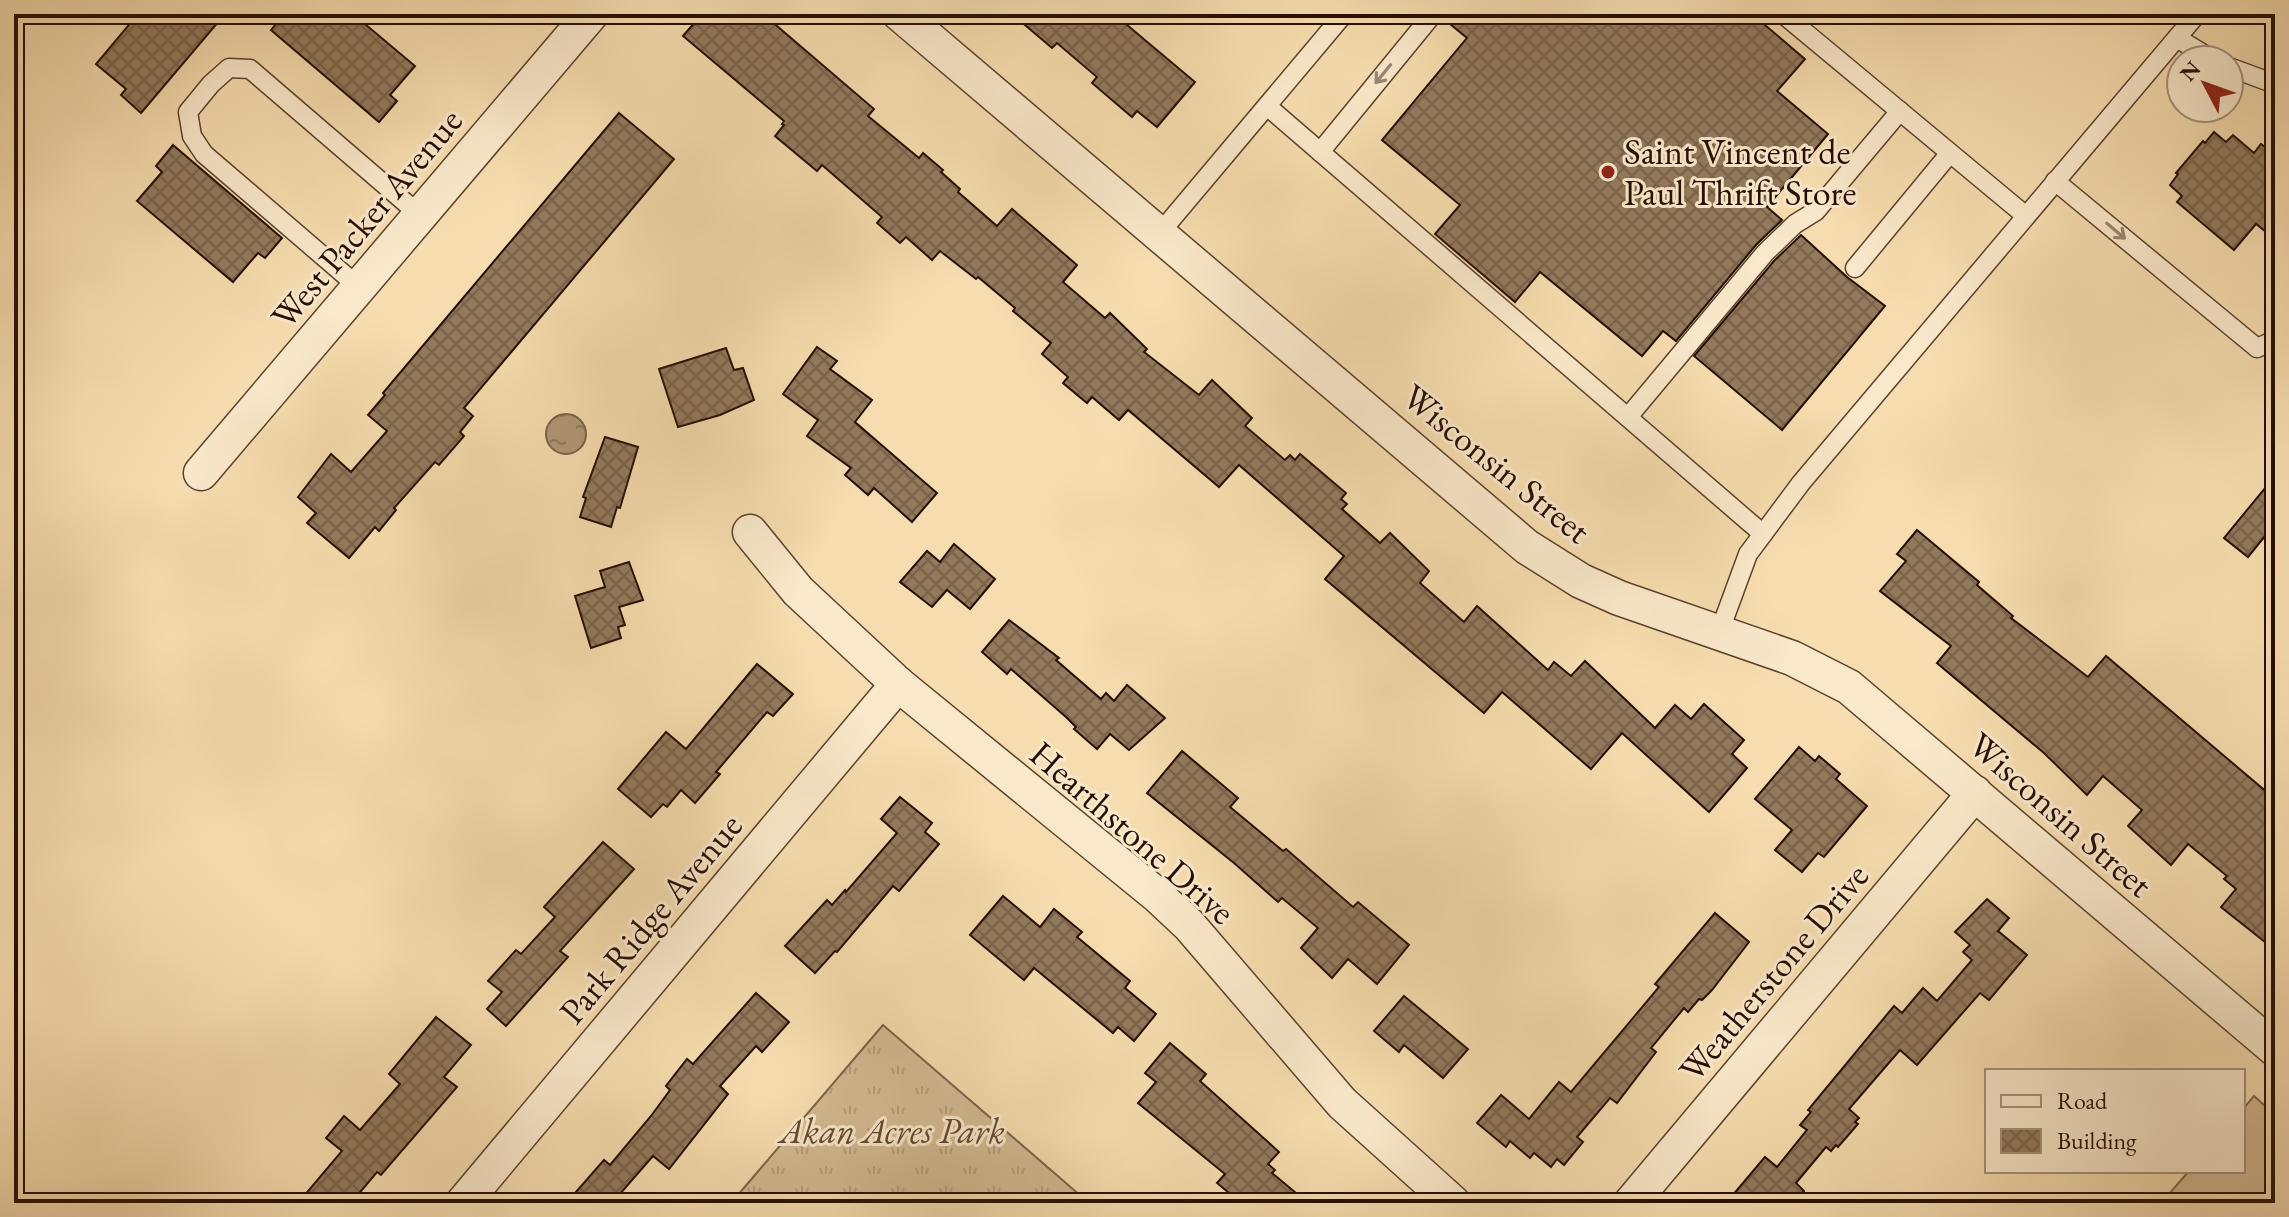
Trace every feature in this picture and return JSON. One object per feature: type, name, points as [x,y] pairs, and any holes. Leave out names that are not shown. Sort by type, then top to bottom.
[{"type":"street","name":"West Packer Avenue","points":[[201,473],[591,14]]},
{"type":"street","name":"Wisconsin Street","points":[[900,14],[1527,547],[1581,581],[1606,592],[1792,658],[1849,687],[2275,1048]]},
{"type":"street","name":"Hearthstone Drive","points":[[750,532],[798,591],[898,684],[1158,896],[1189,925],[1342,1103],[1453,1203]]},
{"type":"street","name":"Park Ridge Avenue","points":[[463,1203],[898,684]]},
{"type":"street","name":"Weatherstone Drive","points":[[1631,1203],[1975,793]]},
{"type":"lane","points":[[1159,234],[1344,14]]},
{"type":"lane","points":[[1320,152],[1433,14]]},
{"type":"lane","points":[[1783,14],[2026,216]]},
{"type":"lane","points":[[1719,633],[1748,554],[1801,483],[2197,14]]},
{"type":"lane","points":[[2177,38],[2187,44]]},
{"type":"lane","points":[[360,288],[204,154],[192,136],[188,112],[211,84],[229,68],[250,69],[421,216]]},
{"type":"lane","points":[[2245,73],[2275,84]]},
{"type":"lane","points":[[1267,106],[1763,534]]},
{"type":"lane","points":[[1628,417],[1765,253],[1795,224],[1816,211],[1900,111]]},
{"type":"lane","points":[[1855,268],[1950,153]]},
{"type":"lane","points":[[2055,181],[2257,348],[2275,340]]},
{"type":"green space","name":"Akan Acres Park","points":[[883,1025],[1089,1203],[731,1203]]},
{"type":"green space","points":[[2254,1096],[2275,1115],[2275,1203],[2161,1203],[2187,1173],[2245,1173],[2245,1107]]},
{"type":"water","points":[[566,414],[580,420],[586,434],[580,448],[566,454],[552,448],[546,434],[552,420]]},
{"type":"building","points":[[138,14],[225,14],[141,113],[121,95],[126,89],[96,64]]},
{"type":"building","points":[[284,14],[353,14],[415,66],[390,95],[397,101],[379,122],[271,30]]},
{"type":"building","points":[[702,14],[763,14],[874,109],[868,116],[919,158],[923,153],[943,170],[941,172],[960,189],[958,192],[997,226],[1012,209],[1077,265],[1063,282],[1105,318],[1110,313],[1147,349],[1144,352],[1199,395],[1212,380],[1252,418],[1245,426],[1285,460],[1290,455],[1295,460],[1300,454],[1346,493],[1341,499],[1347,504],[1342,509],[1380,543],[1390,533],[1429,571],[1420,583],[1464,622],[1477,606],[1548,670],[1554,662],[1571,676],[1585,661],[1655,728],[1675,705],[1691,719],[1704,704],[1744,740],[1732,754],[1747,768],[1709,812],[1622,733],[1591,769],[1502,692],[1484,713],[1325,579],[1344,556],[1239,465],[1219,487],[1128,410],[1119,420],[1092,397],[1087,403],[1063,383],[1068,377],[1042,354],[1051,343],[1013,311],[1015,308],[940,251],[932,260],[906,237],[900,243],[877,223],[882,217],[822,165],[817,171],[775,136],[784,121],[683,36]]},
{"type":"building","points":[[1012,14],[1114,14],[1195,82],[1157,127],[1137,111],[1132,117],[1092,83],[1097,77],[1057,43],[1052,48]]},
{"type":"building","name":"Saint Vincent de Paul Thrift Store","points":[[1445,14],[1752,14],[1805,59],[1777,91],[1828,134],[1767,207],[1782,220],[1756,245],[1676,341],[1663,331],[1642,356],[1540,272],[1515,302],[1435,234],[1460,205],[1382,140],[1467,38],[1444,19]]},
{"type":"building","points":[[619,113],[674,159],[464,408],[473,416],[460,432],[464,436],[439,465],[435,462],[394,508],[396,510],[379,531],[375,527],[349,558],[307,523],[316,513],[298,497],[331,454],[351,472],[387,431],[368,415],[385,395],[383,393]]},
{"type":"building","points":[[2214,132],[2226,142],[2233,135],[2254,153],[2261,144],[2275,155],[2275,219],[2265,231],[2256,224],[2234,250],[2177,202],[2182,196],[2170,185],[2176,173]]},
{"type":"building","points":[[173,145],[282,238],[265,258],[258,253],[233,282],[137,201],[162,172],[156,166]]},
{"type":"building","points":[[1801,235],[1885,306],[1782,430],[1694,356],[1774,261]]},
{"type":"building","points":[[817,347],[837,361],[830,369],[872,400],[855,422],[937,493],[912,522],[874,488],[868,495],[845,475],[851,468],[807,436],[818,420],[783,394]]},
{"type":"building","points":[[726,348],[734,370],[743,368],[754,400],[720,415],[678,427],[659,369]]},
{"type":"building","points":[[605,437],[638,447],[620,508],[617,507],[611,527],[580,517],[586,498],[583,497]]},
{"type":"building","points":[[2275,476],[2275,524],[2248,557],[2224,538]]},
{"type":"building","points":[[1917,530],[1979,582],[1977,585],[2013,616],[2011,618],[2088,677],[2106,656],[2275,799],[2275,950],[2221,907],[2236,889],[2224,879],[2227,876],[2188,844],[2171,865],[2128,826],[2142,810],[2103,776],[2087,795],[2044,753],[1937,663],[1951,646],[1880,591],[1906,561],[1897,554]]},
{"type":"building","points":[[954,544],[995,579],[970,609],[947,590],[932,607],[900,582],[927,551],[940,562]]},
{"type":"building","points":[[629,562],[643,600],[619,607],[625,625],[618,627],[621,638],[591,648],[575,596],[605,587],[600,571]]},
{"type":"building","points":[[1009,620],[1059,658],[1056,660],[1101,699],[1106,693],[1114,701],[1127,685],[1165,718],[1129,750],[1110,734],[1097,749],[1011,669],[1007,674],[982,652]]},
{"type":"building","points":[[757,664],[793,694],[773,716],[767,712],[716,772],[720,774],[695,803],[681,790],[667,807],[663,804],[651,817],[618,789],[666,732],[686,749]]},
{"type":"building","points":[[1799,747],[1815,761],[1819,756],[1840,774],[1836,779],[1867,806],[1824,857],[1818,853],[1802,872],[1775,850],[1792,830],[1755,799]]},
{"type":"building","points":[[1182,751],[1238,798],[1230,807],[1283,851],[1286,849],[1353,907],[1358,902],[1409,945],[1377,984],[1348,959],[1332,978],[1301,948],[1318,928],[1282,898],[1278,902],[1147,793]]},
{"type":"building","points":[[900,797],[932,823],[925,832],[939,844],[899,891],[893,886],[815,973],[785,946],[827,900],[832,905],[846,892],[897,833],[881,819]]},
{"type":"building","points":[[603,842],[634,869],[560,951],[568,957],[506,1026],[487,1009],[502,992],[488,981],[516,950],[521,954],[555,917],[544,907]]},
{"type":"building","points":[[1003,896],[1040,927],[1054,909],[1082,932],[1077,937],[1130,981],[1125,988],[1156,1014],[1134,1041],[1118,1027],[1113,1033],[1034,968],[1024,980],[970,935]]},
{"type":"building","points":[[1987,899],[2009,918],[1998,931],[2027,955],[1989,1000],[1980,993],[1917,1065],[1900,1050],[1849,1109],[1859,1118],[1855,1122],[1858,1124],[1838,1147],[1836,1145],[1831,1151],[1826,1147],[1796,1183],[1804,1191],[1794,1203],[1726,1203],[1765,1157],[1777,1167],[1807,1130],[1800,1125],[1811,1112],[1808,1110],[1894,1006],[1902,1013],[1923,988],[1937,1001],[1972,960],[1963,952],[1970,945],[1955,932]]},
{"type":"building","points":[[1715,913],[1749,942],[1712,990],[1688,1012],[1684,1008],[1651,1048],[1656,1052],[1617,1103],[1610,1098],[1577,1137],[1583,1142],[1564,1165],[1557,1159],[1551,1167],[1534,1153],[1530,1158],[1510,1141],[1506,1147],[1477,1123],[1501,1095],[1529,1119],[1559,1082],[1571,1092],[1659,987],[1655,984]]},
{"type":"building","points":[[756,993],[789,1022],[762,1052],[756,1046],[720,1086],[728,1094],[669,1169],[653,1156],[612,1203],[589,1203],[576,1192],[604,1160],[610,1165],[670,1090],[666,1086],[687,1059],[693,1064]]},
{"type":"building","points":[[1404,996],[1468,1049],[1443,1078],[1404,1045],[1399,1052],[1374,1031]]},
{"type":"building","points":[[436,1017],[471,1045],[444,1077],[457,1087],[381,1175],[377,1172],[351,1203],[298,1203],[342,1151],[326,1138],[344,1116],[360,1130],[400,1084],[389,1074]]},
{"type":"building","points":[[1170,1043],[1206,1074],[1200,1081],[1279,1152],[1268,1164],[1275,1170],[1272,1173],[1308,1203],[1241,1203],[1217,1183],[1225,1174],[1138,1103],[1156,1082],[1145,1073]]},
{"type":"place","name":"Saint Vincent de Paul Thrift Store","points":[[1608,172]]}]
